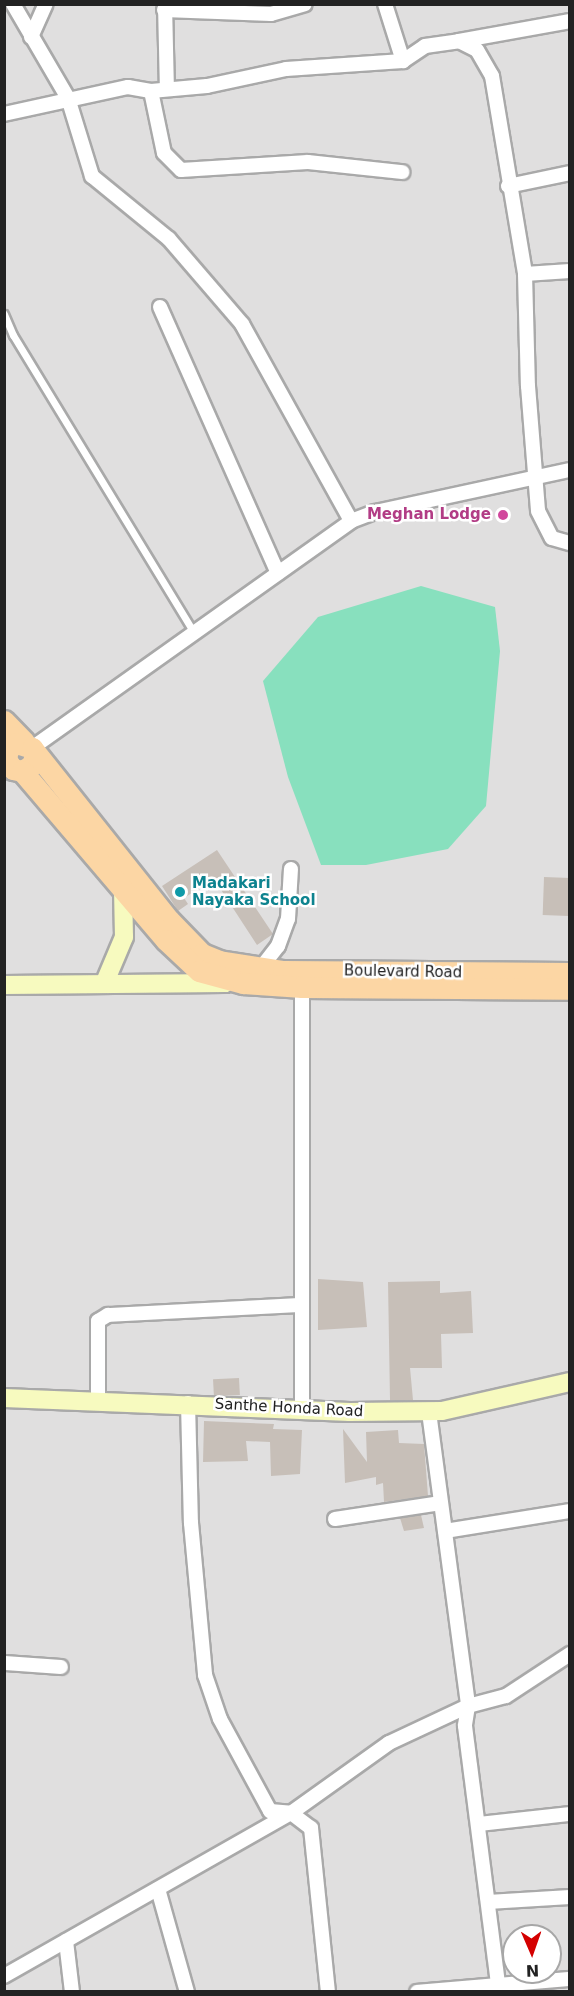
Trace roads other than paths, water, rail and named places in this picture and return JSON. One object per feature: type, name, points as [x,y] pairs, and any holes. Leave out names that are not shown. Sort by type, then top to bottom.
[{"type":"main road","points":[[4,721],[17,755],[123,890],[184,959],[199,971],[248,976]]},
{"type":"main road","points":[[17,755],[202,954],[248,976]]},
{"type":"main road","points":[[105,982],[121,950],[123,890]]},
{"type":"main road","name":"Boulevard Road","points":[[248,976],[570,974]]},
{"type":"main road","points":[[4,985],[248,976]]},
{"type":"main road","name":"Boulevard Road","points":[[248,976],[302,987],[570,990]]},
{"type":"main road","name":"Santhe Honda Road","points":[[4,1398],[429,1412],[524,1396],[570,1382]]},
{"type":"street","points":[[13,4],[68,98],[92,176],[170,238],[242,324],[351,521]]},
{"type":"street","points":[[31,37],[46,4]]},
{"type":"street","points":[[166,89],[165,7],[271,14],[305,4]]},
{"type":"street","points":[[385,4],[403,60]]},
{"type":"street","points":[[4,114],[68,98],[128,87],[151,91],[207,86],[286,69],[403,60],[425,46],[570,21]]},
{"type":"street","points":[[459,41],[477,50],[492,76],[508,186],[525,274],[538,511],[552,538],[570,543]]},
{"type":"street","points":[[151,91],[164,153],[181,170],[308,162],[402,172]]},
{"type":"street","points":[[508,186],[570,173]]},
{"type":"street","points":[[525,274],[570,271]]},
{"type":"street","points":[[160,307],[278,573]]},
{"type":"street","points":[[17,755],[351,521],[536,475],[570,470]]},
{"type":"street","points":[[248,976],[278,946],[288,919],[291,869]]},
{"type":"street","points":[[302,987],[302,1409]]},
{"type":"street","points":[[98,1400],[98,1321],[108,1315],[302,1305]]},
{"type":"street","points":[[188,1403],[191,1523],[205,1675],[220,1719],[270,1811],[291,1813],[311,1828],[328,1992]]},
{"type":"street","points":[[429,1412],[468,1706],[465,1726],[499,1988]]},
{"type":"street","points":[[334,1518],[441,1503]]},
{"type":"street","points":[[445,1531],[570,1511]]},
{"type":"street","points":[[4,1976],[291,1813],[389,1743],[468,1706],[506,1695],[570,1654]]},
{"type":"street","points":[[4,1663],[61,1667]]},
{"type":"street","points":[[479,1824],[570,1814]]},
{"type":"street","points":[[158,1889],[187,1992]]},
{"type":"street","points":[[488,1902],[570,1896]]},
{"type":"street","points":[[66,1941],[72,1992]]},
{"type":"street","points":[[417,1992],[499,1988],[570,1979]]},
{"type":"lane","points":[[4,314],[13,335],[194,633]]},
{"type":"place","name":"Meghan Lodge","points":[[503,515]]},
{"type":"place","name":"Madakari Nayaka School","points":[[180,892]]}]
